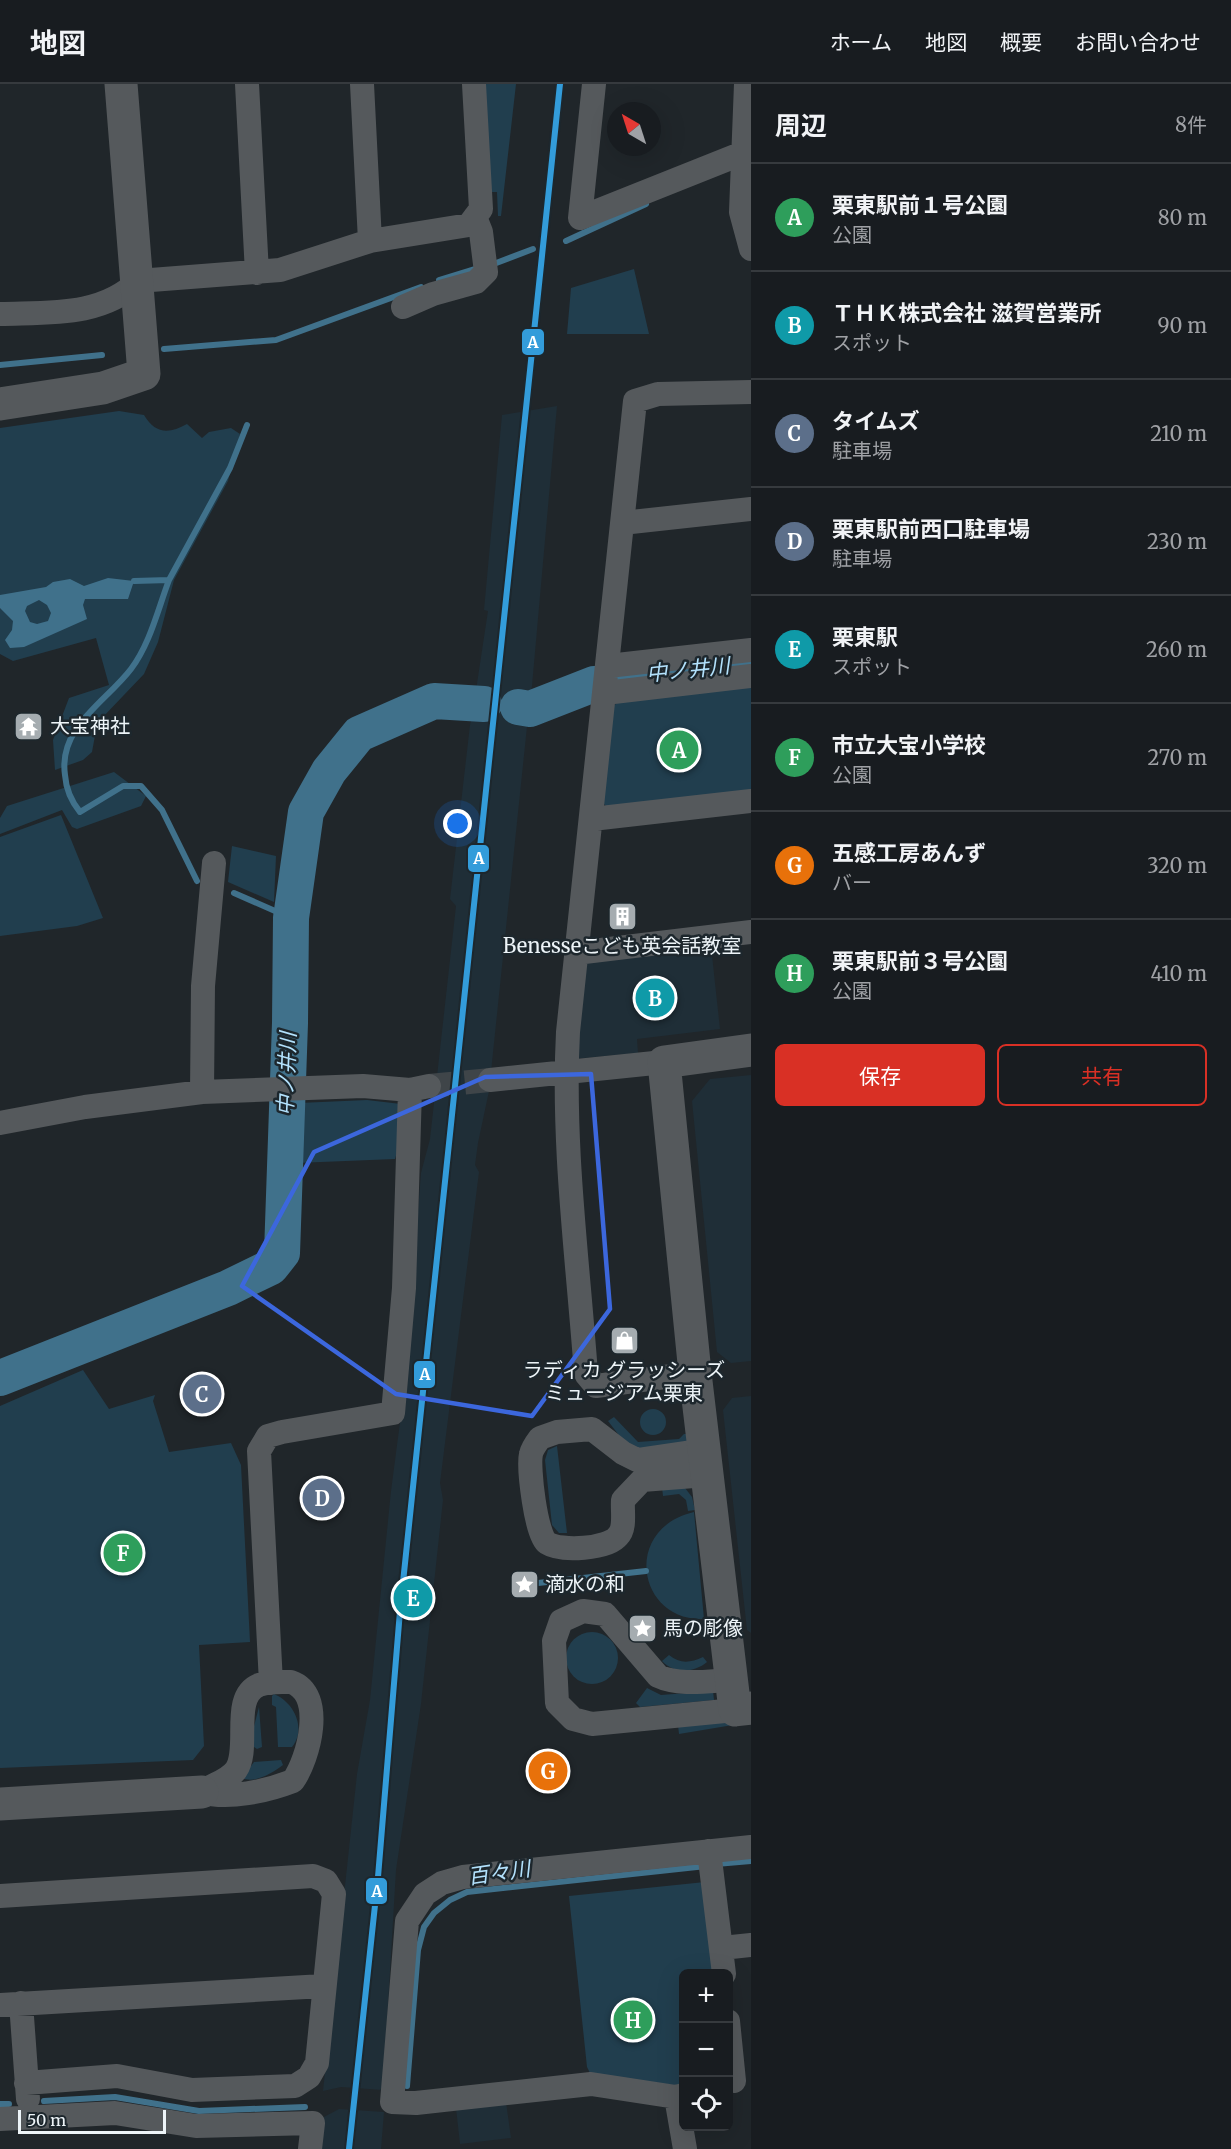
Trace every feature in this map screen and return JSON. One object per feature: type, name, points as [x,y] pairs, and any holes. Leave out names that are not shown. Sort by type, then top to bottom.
[{"type":"street","points":[[0,404],[103,388],[144,374],[121,84]]},
{"type":"street","points":[[247,84],[257,273]]},
{"type":"street","points":[[362,84],[370,241]]},
{"type":"street","points":[[0,314],[85,309],[123,296],[138,281],[280,270],[370,241],[469,225],[481,209],[474,84]]},
{"type":"street","points":[[594,84],[580,218],[743,153]]},
{"type":"street","points":[[746,84],[743,153],[746,211],[751,249]]},
{"type":"street","points":[[403,307],[433,294],[476,282],[485,267],[481,232],[475,217]]},
{"type":"street","points":[[695,1373],[597,1386],[586,1374],[566,1072],[576,953],[635,402],[658,394],[751,392]]},
{"type":"street","points":[[621,523],[751,509]]},
{"type":"street","points":[[608,666],[751,650]]},
{"type":"street","points":[[605,693],[751,676]]},
{"type":"street","points":[[592,819],[751,801]]},
{"type":"street","points":[[202,1092],[203,986],[214,863]]},
{"type":"street","points":[[576,953],[751,933]]},
{"type":"street","points":[[490,1080],[664,1062],[751,1050]]},
{"type":"street","points":[[664,1062],[695,1373],[706,1462],[742,1694]]},
{"type":"street","points":[[0,1123],[85,1107],[202,1092],[271,1092],[363,1086],[420,1088],[393,1413],[282,1432],[268,1436],[258,1451],[271,1683]]},
{"type":"street","points":[[592,1429],[623,1453],[638,1460],[706,1462],[642,1480],[623,1500],[623,1526],[618,1537],[601,1545],[565,1549],[546,1543],[539,1531],[531,1453],[540,1437],[557,1432],[592,1429]]},
{"type":"street","points":[[583,1611],[605,1614],[658,1676],[742,1694],[592,1724],[573,1719],[557,1703],[554,1641],[561,1621],[583,1611]]},
{"type":"street","points":[[0,1804],[202,1792],[213,1796],[228,1795],[279,1786],[293,1781],[302,1768],[311,1718],[307,1694],[301,1685],[291,1682],[271,1683],[258,1685],[249,1692],[242,1722],[243,1756],[236,1770],[228,1778],[202,1792]]},
{"type":"street","points":[[679,2096],[591,2084],[416,2103],[392,2102],[407,1921],[425,1894],[442,1883],[464,1877],[710,1859],[751,1847]]},
{"type":"street","points":[[710,1859],[724,1969]]},
{"type":"street","points":[[0,1896],[313,1876],[326,1881],[334,1894],[317,2063],[309,2077],[296,2086],[192,2090],[117,2076],[26,2083]]},
{"type":"street","points":[[722,1948],[751,1945]]},
{"type":"street","points":[[31,2116],[10,2004],[323,1986]]},
{"type":"street","points":[[729,2023],[738,2079]]},
{"type":"street","points":[[0,2119],[115,2112],[196,2127],[313,2123],[310,2149]]},
{"type":"street","points":[[683,2131],[684,2149]]},
{"type":"highlighted area","points":[[591,1074],[610,1309],[532,1416],[396,1394],[242,1286],[314,1152],[485,1077]]},
{"type":"shaded area","points":[[483,84],[516,84],[501,216],[498,216],[497,192],[490,192]]},
{"type":"shaded area","points":[[634,269],[649,334],[567,334],[571,288]]},
{"type":"shaded area","points":[[557,406],[531,697],[516,696],[514,715],[528,717],[489,1091],[475,1165],[479,1172],[440,1483],[443,1500],[421,1704],[396,1870],[383,2090],[341,2087],[323,2091],[357,1774],[370,1700],[391,1491],[404,1392],[421,1173],[430,1139],[456,906],[450,899],[470,725],[473,712],[478,707],[485,711],[487,696],[479,695],[476,690],[488,611],[484,610],[502,415]]},
{"type":"shaded area","points":[[119,411],[144,415],[153,426],[168,431],[187,424],[202,438],[209,432],[231,428],[240,434],[228,481],[174,580],[158,642],[144,674],[102,718],[96,730],[92,752],[83,760],[55,770],[53,740],[69,698],[109,685],[96,638],[13,661],[0,654],[0,428]]},
{"type":"shaded area","points":[[108,578],[134,581],[128,599],[85,599],[83,605],[87,619],[24,647],[10,648],[5,640],[12,630],[13,621],[0,608],[0,595],[46,587],[53,582],[70,579],[84,586]],"holes":[[[39,600],[47,605],[51,613],[48,621],[37,624],[30,622],[25,611],[27,606]]]},
{"type":"shaded area","points":[[751,687],[751,791],[608,808],[601,801],[610,709],[618,702]]},
{"type":"shaded area","points":[[114,772],[146,796],[141,806],[77,829],[72,827],[62,810],[0,834],[0,818],[7,806]]},
{"type":"shaded area","points":[[61,815],[103,918],[77,926],[0,936],[0,837]]},
{"type":"shaded area","points":[[232,846],[276,856],[274,902],[228,882]]},
{"type":"shaded area","points":[[711,946],[720,1029],[637,1039],[638,1053],[574,1059],[583,966],[589,960]]},
{"type":"shaded area","points":[[751,1075],[751,1361],[731,1363],[717,1352],[692,1101],[710,1079]]},
{"type":"shaded area","points":[[367,1100],[401,1104],[400,1142],[395,1159],[296,1163],[299,1103]]},
{"type":"shaded area","points":[[83,1370],[109,1409],[155,1395],[153,1401],[169,1452],[231,1443],[241,1465],[250,1642],[199,1645],[204,1746],[193,1760],[0,1768],[0,1406]]},
{"type":"shaded area","points":[[751,1396],[751,1633],[747,1630],[723,1410],[732,1398]]},
{"type":"shaded area","points":[[653,1409],[662,1413],[666,1422],[662,1431],[653,1435],[644,1431],[640,1422],[644,1413]]},
{"type":"shaded area","points":[[614,1417],[638,1442],[679,1439],[684,1434],[689,1434],[687,1443],[644,1450],[628,1447],[608,1421]]},
{"type":"shaded area","points":[[557,1446],[567,1533],[559,1533],[552,1525],[545,1460],[548,1450]]},
{"type":"shaded area","points":[[662,1487],[685,1488],[692,1497],[695,1510],[688,1511],[686,1500],[679,1494],[663,1496]]},
{"type":"shaded area","points":[[694,1512],[704,1619],[682,1616],[664,1606],[653,1591],[647,1573],[648,1554],[655,1536],[671,1522]]},
{"type":"shaded area","points":[[587,1632],[597,1632],[606,1636],[614,1644],[618,1658],[614,1672],[606,1680],[597,1684],[587,1684],[578,1680],[570,1672],[566,1663],[566,1653],[570,1644],[578,1636]]},
{"type":"shaded area","points":[[669,1655],[685,1662],[703,1657],[707,1662],[690,1670],[678,1670],[662,1661]]},
{"type":"shaded area","points":[[647,1688],[661,1695],[713,1691],[714,1700],[640,1707],[636,1703]]},
{"type":"shaded area","points":[[274,1694],[287,1703],[296,1717],[298,1732],[292,1747],[278,1747],[276,1707],[272,1705]]},
{"type":"shaded area","points":[[259,1707],[262,1747],[257,1749],[254,1747],[253,1730]]},
{"type":"shaded area","points":[[751,1718],[751,1722],[679,1734],[678,1725]]},
{"type":"shaded area","points":[[281,1760],[283,1765],[263,1777],[252,1780],[242,1778],[254,1762]]},
{"type":"shaded area","points":[[705,1882],[714,1969],[679,1969],[679,2086],[591,2075],[587,2067],[569,1896]]},
{"type":"shaded area","points":[[506,2102],[511,2138],[460,2144],[456,2108]]},
{"type":"shaded area","points":[[339,2109],[384,2112],[381,2149],[321,2149],[324,2117]]},
{"type":"waterway","points":[[566,241],[646,204]]},
{"type":"waterway","points":[[491,265],[533,249]]},
{"type":"waterway","points":[[439,280],[478,268]]},
{"type":"waterway","points":[[164,349],[276,340],[421,287]]},
{"type":"waterway","points":[[0,365],[102,355]]},
{"type":"waterway","points":[[134,581],[169,580],[230,468],[247,425]]},
{"type":"waterway","points":[[169,580],[138,659],[121,681],[76,729],[65,758],[65,775],[70,795],[80,812],[123,786],[141,786],[162,810],[197,881]]},
{"type":"waterway","name":"中ノ井川","points":[[624,677],[751,663]]},
{"type":"waterway","name":"中ノ井川","points":[[518,707],[530,709],[594,684]]},
{"type":"waterway","name":"中ノ井川","points":[[0,1378],[228,1288],[271,1267],[282,1253],[290,1023],[291,918],[306,812],[329,771],[359,734],[434,701],[484,704]]},
{"type":"waterway","points":[[234,893],[291,918]]},
{"type":"waterway","points":[[529,1584],[646,1571]]},
{"type":"waterway","name":"百々川","points":[[716,1864],[751,1861]]},
{"type":"waterway","name":"百々川","points":[[407,2086],[418,1950],[424,1927],[434,1913],[450,1900],[467,1892],[706,1866]]},
{"type":"waterway","name":"百々川","points":[[44,2101],[115,2097],[199,2111],[305,2107]]},
{"type":"waterway","name":"百々川","points":[[0,2104],[9,2104]]},
{"type":"tunnel","points":[[429,1086],[490,1080]]},
{"type":"transit line","name":"A","points":[[349,2149],[378,1877],[400,1611],[560,84]]},
{"type":"place","name":"大宝神社","points":[[29,726]]},
{"type":"place","name":"栗東駅前１号公園","points":[[679,750]]},
{"type":"place","name":"Benesseこども英会話教室","points":[[622,916]]},
{"type":"place","name":"ＴＨＫ株式会社 滋賀営業所","points":[[655,998]]},
{"type":"place","name":"ラディカ グラッシーズ ミュージアム栗東","points":[[624,1340]]},
{"type":"place","name":"タイムズ","points":[[202,1394]]},
{"type":"place","name":"栗東駅前西口駐車場","points":[[322,1498]]},
{"type":"place","name":"市立大宝小学校","points":[[123,1553]]},
{"type":"place","name":"滴水の和","points":[[524,1584]]},
{"type":"place","name":"栗東駅","points":[[413,1598]]},
{"type":"place","name":"馬の彫像","points":[[642,1628]]},
{"type":"place","name":"五感工房あんず","points":[[548,1771]]},
{"type":"place","name":"栗東駅前３号公園","points":[[633,2020]]}]
